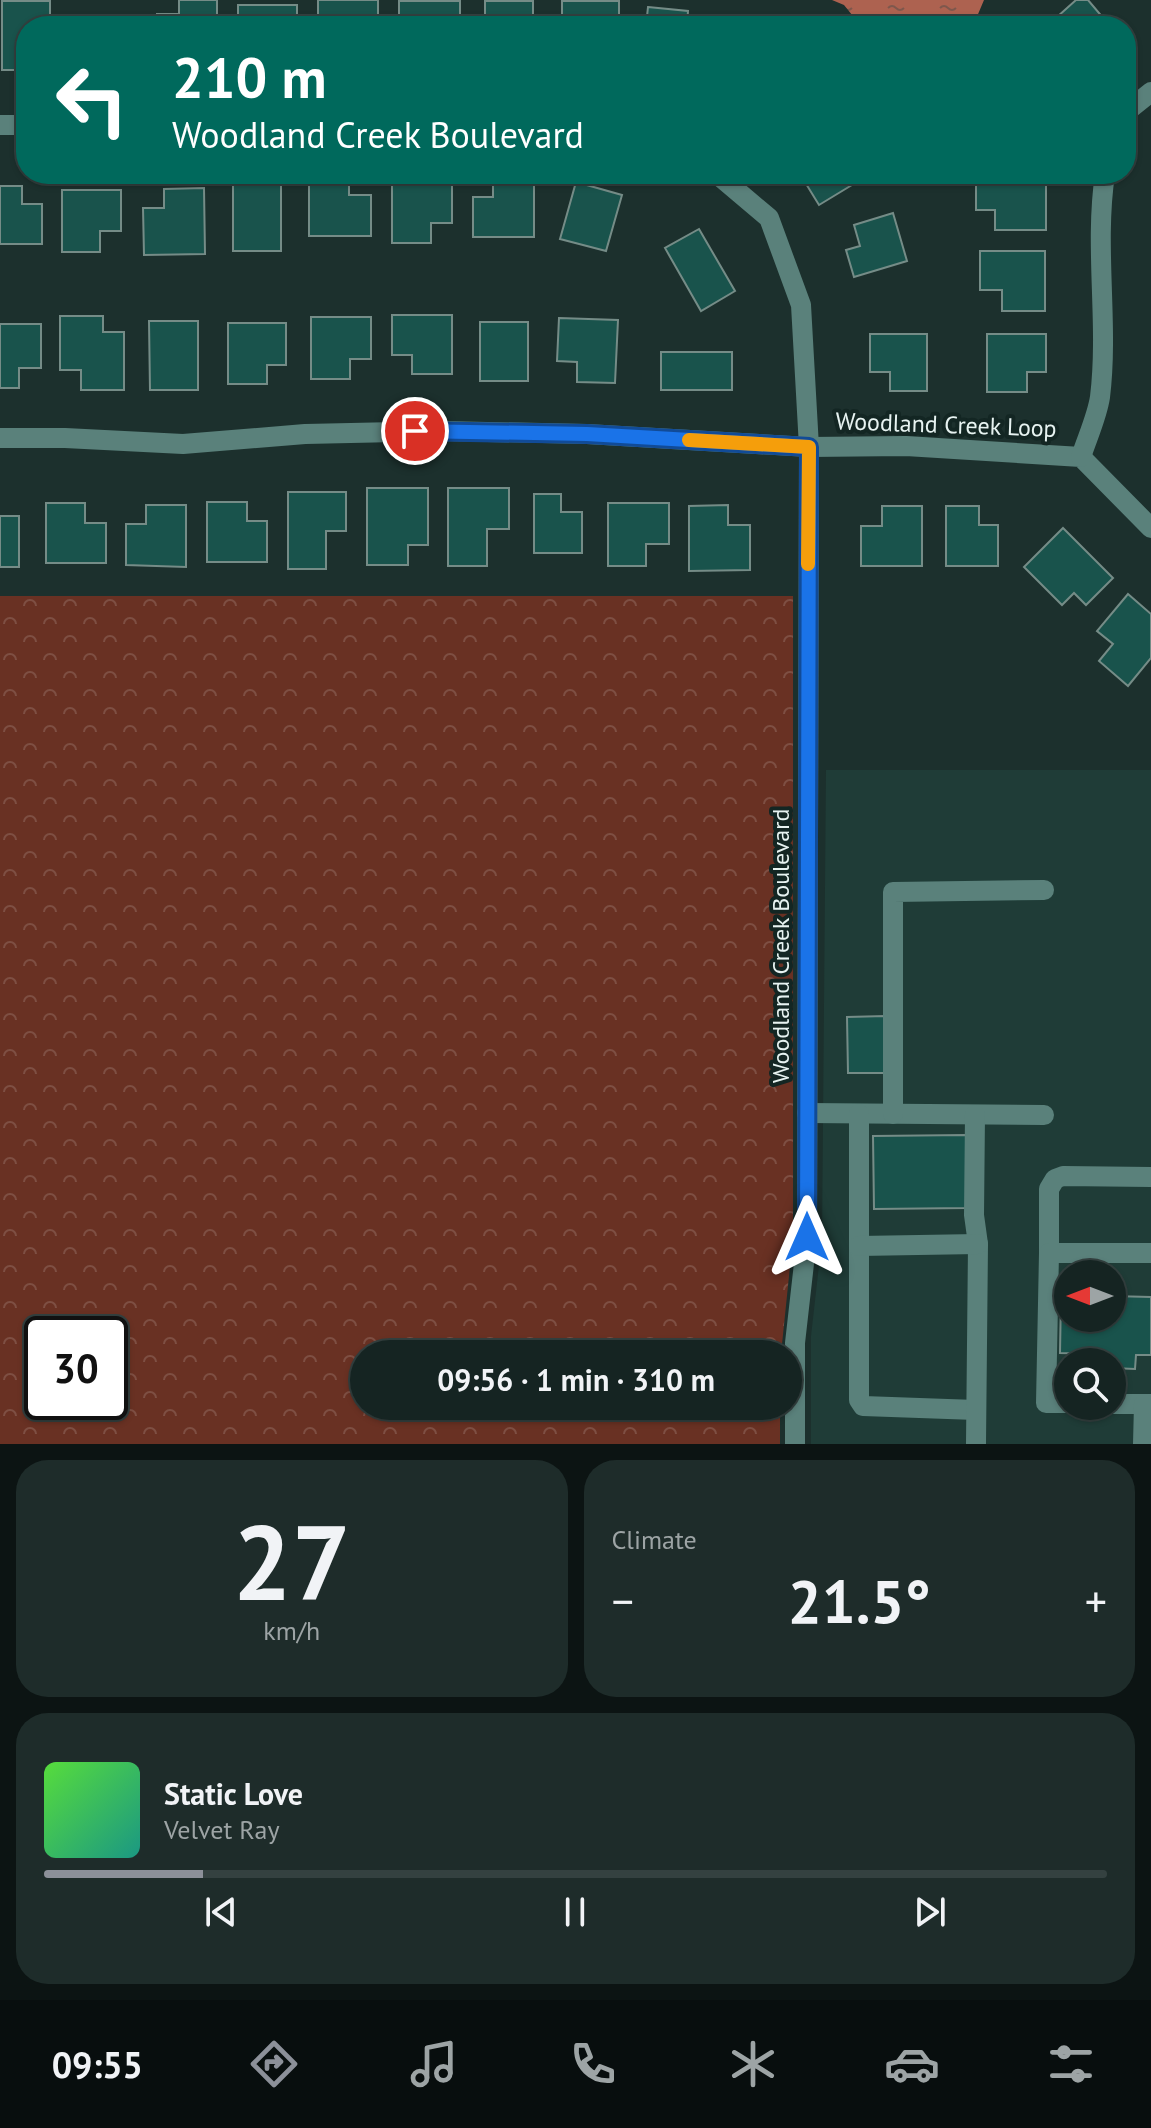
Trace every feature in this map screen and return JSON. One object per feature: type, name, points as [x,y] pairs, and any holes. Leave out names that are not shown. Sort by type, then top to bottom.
[{"type":"street","name":"Woodland Creek Boulevard","points":[[729,184],[769,218],[801,305],[809,447],[807,1237],[795,1343],[795,1444]]},
{"type":"street","name":"Woodland Creek Loop","points":[[1081,457],[1100,399],[1100,211],[1104,184]]},
{"type":"street","points":[[0,438],[183,444],[305,434],[442,431],[587,434],[809,447]]},
{"type":"street","name":"Woodland Creek Loop","points":[[809,447],[906,446],[1081,457],[1151,528]]},
{"type":"street","points":[[893,1114],[893,892],[1044,890]]},
{"type":"street","points":[[807,1113],[1044,1115]]},
{"type":"street","points":[[859,1114],[859,1400],[863,1406],[976,1410]]},
{"type":"street","points":[[975,1115],[974,1215],[978,1244],[976,1444]]},
{"type":"street","points":[[1054,1403],[1046,1403],[1049,1189],[1055,1179],[1063,1176],[1151,1177]]},
{"type":"street","points":[[859,1246],[978,1244]]},
{"type":"street","points":[[1049,1253],[1151,1253]]},
{"type":"street","points":[[1126,1404],[1147,1404],[1143,1444]]},
{"type":"shaded area","points":[[826,770],[1151,770],[1151,1444],[811,1444],[811,1336],[822,1239]]},
{"type":"green space","points":[[0,596],[793,596],[793,1237],[782,1340],[350,1340],[350,1420],[780,1420],[780,1444],[0,1444]]},
{"type":"water","points":[[832,0],[984,0],[977,16],[853,16],[844,5]]},
{"type":"building","points":[[179,0],[217,0],[217,16],[157,16],[179,14]]},
{"type":"building","points":[[318,0],[378,0],[378,16],[318,16]]},
{"type":"building","points":[[1076,0],[1088,0],[1102,16],[1058,16]]},
{"type":"building","points":[[2,1],[50,1],[50,16],[16,16],[16,70],[2,70]]},
{"type":"building","points":[[399,1],[460,1],[460,16],[399,16]]},
{"type":"building","points":[[485,1],[533,1],[533,16],[485,16]]},
{"type":"building","points":[[562,1],[619,1],[619,16],[562,16]]},
{"type":"building","points":[[238,5],[297,5],[297,16],[238,16]]},
{"type":"building","points":[[648,7],[688,11],[688,16],[647,16]]},
{"type":"building","points":[[78,15],[137,15],[137,16]]},
{"type":"building","points":[[233,184],[281,184],[281,251],[233,251]]},
{"type":"building","points":[[309,184],[349,184],[349,195],[371,195],[371,236],[309,236]]},
{"type":"building","points":[[392,184],[452,184],[452,223],[431,223],[431,243],[392,243]]},
{"type":"building","points":[[493,184],[534,184],[534,237],[473,237],[473,197],[493,197]]},
{"type":"building","points":[[575,184],[622,195],[606,251],[560,239]]},
{"type":"building","points":[[806,184],[854,184],[819,205]]},
{"type":"building","points":[[976,184],[1046,184],[1046,230],[995,230],[995,210],[976,210]]},
{"type":"building","points":[[0,186],[22,186],[22,204],[42,204],[42,244],[0,244]]},
{"type":"building","points":[[204,188],[205,254],[144,255],[143,208],[164,208],[164,189]]},
{"type":"building","points":[[62,190],[121,190],[121,231],[100,231],[100,252],[62,252]]},
{"type":"building","points":[[893,213],[907,261],[854,277],[846,250],[860,246],[854,225]]},
{"type":"building","points":[[699,229],[735,291],[701,311],[665,248]]},
{"type":"building","points":[[980,251],[1045,251],[1045,311],[1002,311],[1002,290],[980,290]]},
{"type":"building","points":[[392,315],[452,315],[452,374],[412,374],[412,355],[392,355]]},
{"type":"building","points":[[60,316],[103,316],[103,332],[124,332],[124,390],[81,390],[81,370],[60,370]]},
{"type":"building","points":[[311,317],[371,317],[371,359],[350,359],[350,379],[311,379]]},
{"type":"building","points":[[559,318],[618,320],[615,383],[577,382],[577,362],[557,361]]},
{"type":"building","points":[[149,321],[198,321],[198,390],[150,390]]},
{"type":"building","points":[[480,322],[528,322],[528,381],[480,381]]},
{"type":"building","points":[[228,323],[286,323],[286,365],[267,365],[267,384],[228,384]]},
{"type":"building","points":[[0,324],[41,324],[41,368],[19,368],[19,388],[0,388]]},
{"type":"building","points":[[870,334],[927,334],[927,391],[890,391],[890,372],[870,372]]},
{"type":"building","points":[[987,334],[1046,334],[1046,372],[1027,372],[1027,392],[987,392]]},
{"type":"building","points":[[661,352],[732,352],[732,390],[661,390]]},
{"type":"building","points":[[367,488],[428,488],[428,545],[408,545],[408,565],[367,565]]},
{"type":"building","points":[[448,488],[509,488],[509,529],[487,529],[487,566],[448,566]]},
{"type":"building","points":[[288,492],[346,492],[346,531],[326,531],[326,569],[288,569]]},
{"type":"building","points":[[534,494],[561,494],[561,512],[582,512],[582,553],[534,553]]},
{"type":"building","points":[[207,502],[247,502],[247,521],[267,521],[267,562],[207,562]]},
{"type":"building","points":[[46,503],[85,503],[85,523],[106,523],[106,563],[46,563]]},
{"type":"building","points":[[608,503],[669,503],[669,544],[646,544],[646,566],[608,566]]},
{"type":"building","points":[[146,505],[186,505],[186,567],[126,565],[126,524],[146,524]]},
{"type":"building","points":[[728,505],[728,525],[750,525],[750,570],[689,571],[689,506]]},
{"type":"building","points":[[882,506],[922,506],[922,566],[861,566],[861,526],[882,526]]},
{"type":"building","points":[[946,506],[979,506],[979,525],[998,525],[998,566],[946,566]]},
{"type":"building","points":[[0,516],[19,516],[19,567],[0,567]]},
{"type":"building","points":[[1063,528],[1113,578],[1086,605],[1074,593],[1062,605],[1024,567]]},
{"type":"building","points":[[1128,594],[1151,614],[1151,658],[1128,686],[1099,661],[1113,644],[1097,631]]},
{"type":"building","points":[[885,1016],[886,1073],[848,1073],[847,1017]]},
{"type":"building","points":[[966,1135],[967,1208],[874,1209],[873,1136]]},
{"type":"building","points":[[1126,1296],[1151,1297],[1151,1355],[1136,1355],[1135,1369],[1126,1369],[1126,1348],[1060,1348],[1060,1332],[1126,1332]]},
{"type":"slow traffic","points":[[689,440],[809,447],[808,564]]},
{"type":"route","points":[[415,431],[587,434],[809,447],[807,1237]]}]
